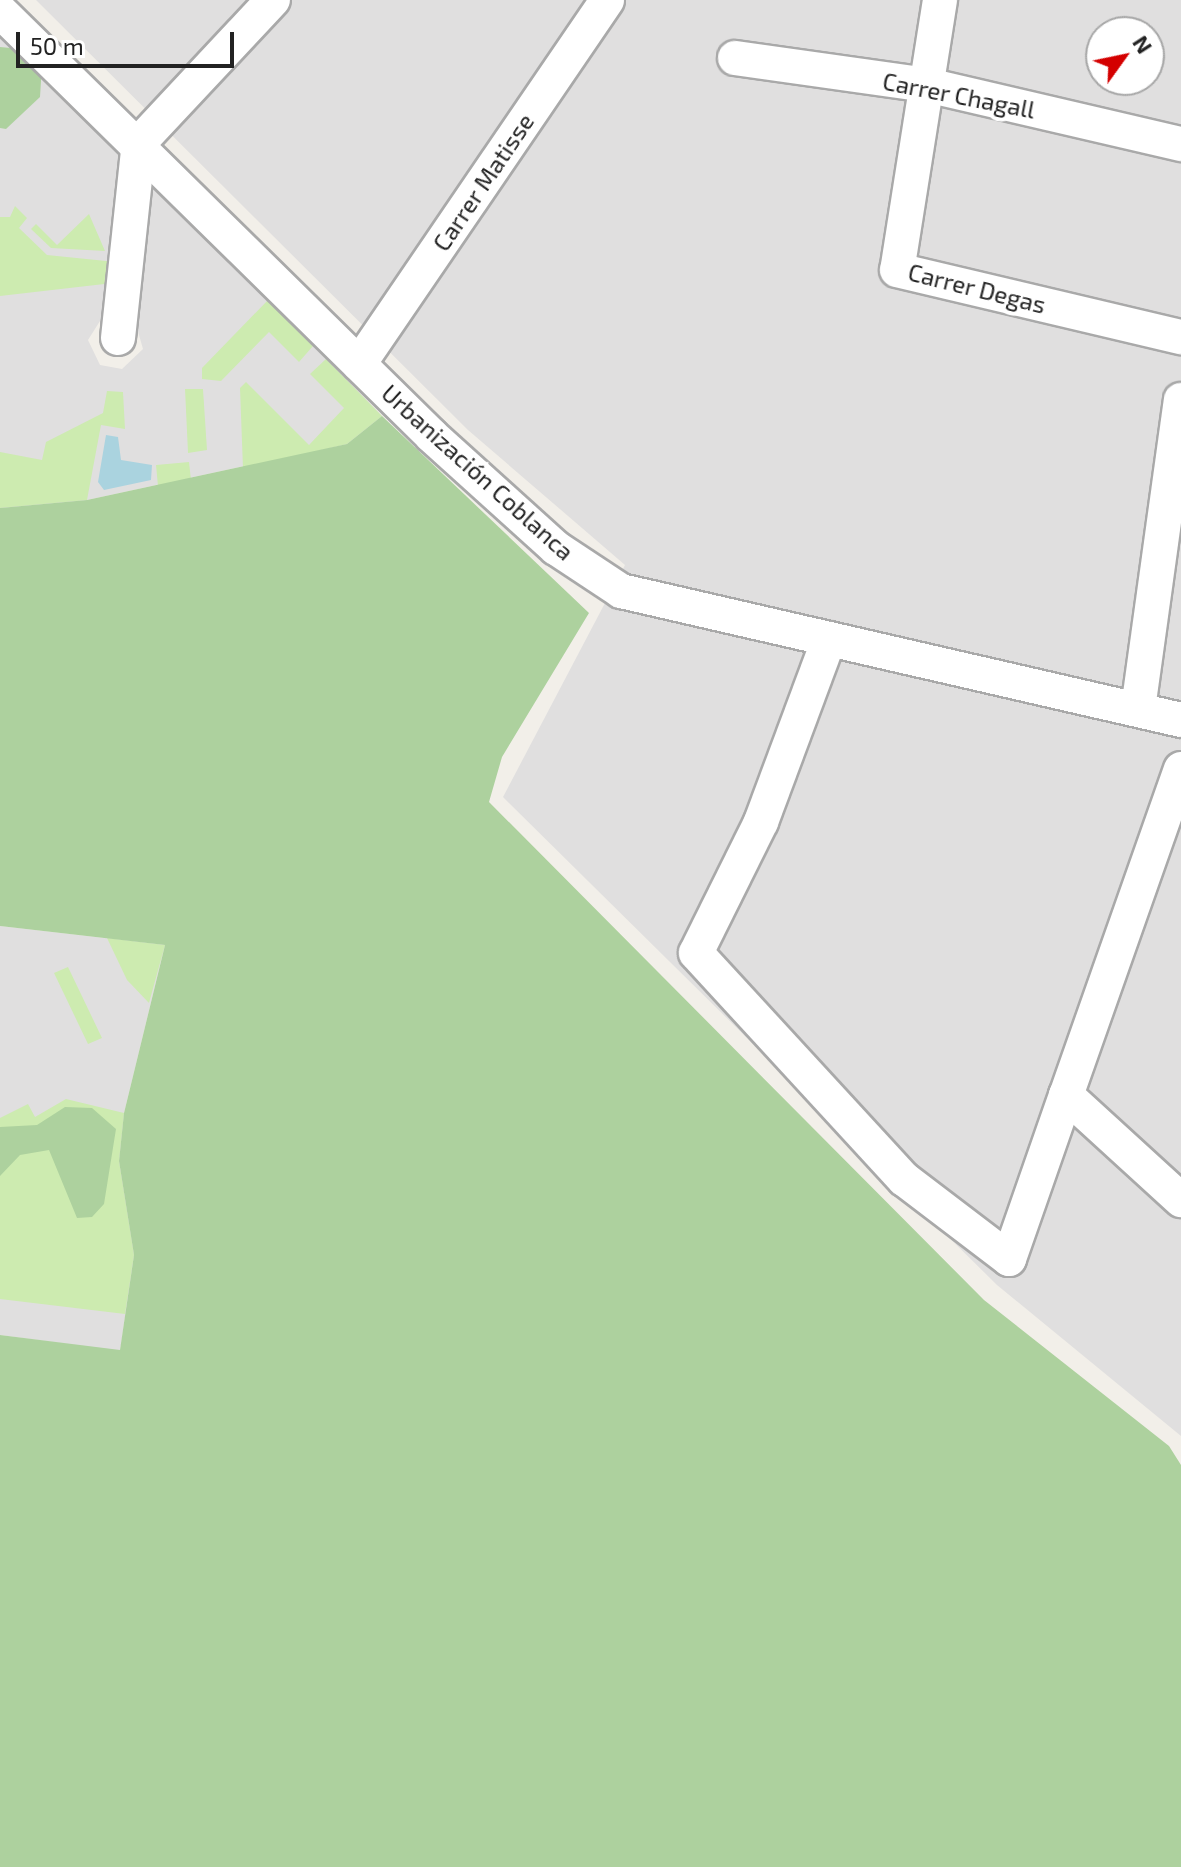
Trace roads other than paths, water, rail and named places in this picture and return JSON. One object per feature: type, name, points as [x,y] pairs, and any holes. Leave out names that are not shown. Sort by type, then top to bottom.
[{"type":"street","points":[[118,338],[139,143],[273,0]]},
{"type":"street","name":"Carrer Matisse","points":[[359,364],[607,0]]},
{"type":"street","name":"Carrer Degas","points":[[940,0],[897,270],[1181,337]]},
{"type":"street","name":"Urbanización Coblanca","points":[[0,11],[139,143],[359,364],[556,548],[621,591],[1181,720]]},
{"type":"street","name":"Carrer Chagall","points":[[735,58],[927,85],[1181,144]]},
{"type":"street","points":[[1138,709],[1181,400]]},
{"type":"street","points":[[829,639],[761,822],[696,953],[904,1179],[1009,1259],[1181,769]]},
{"type":"street","points":[[1066,1095],[1181,1200]]},
{"type":"water","points":[[106,435],[118,437],[121,460],[152,465],[151,480],[104,490],[98,482]]}]
